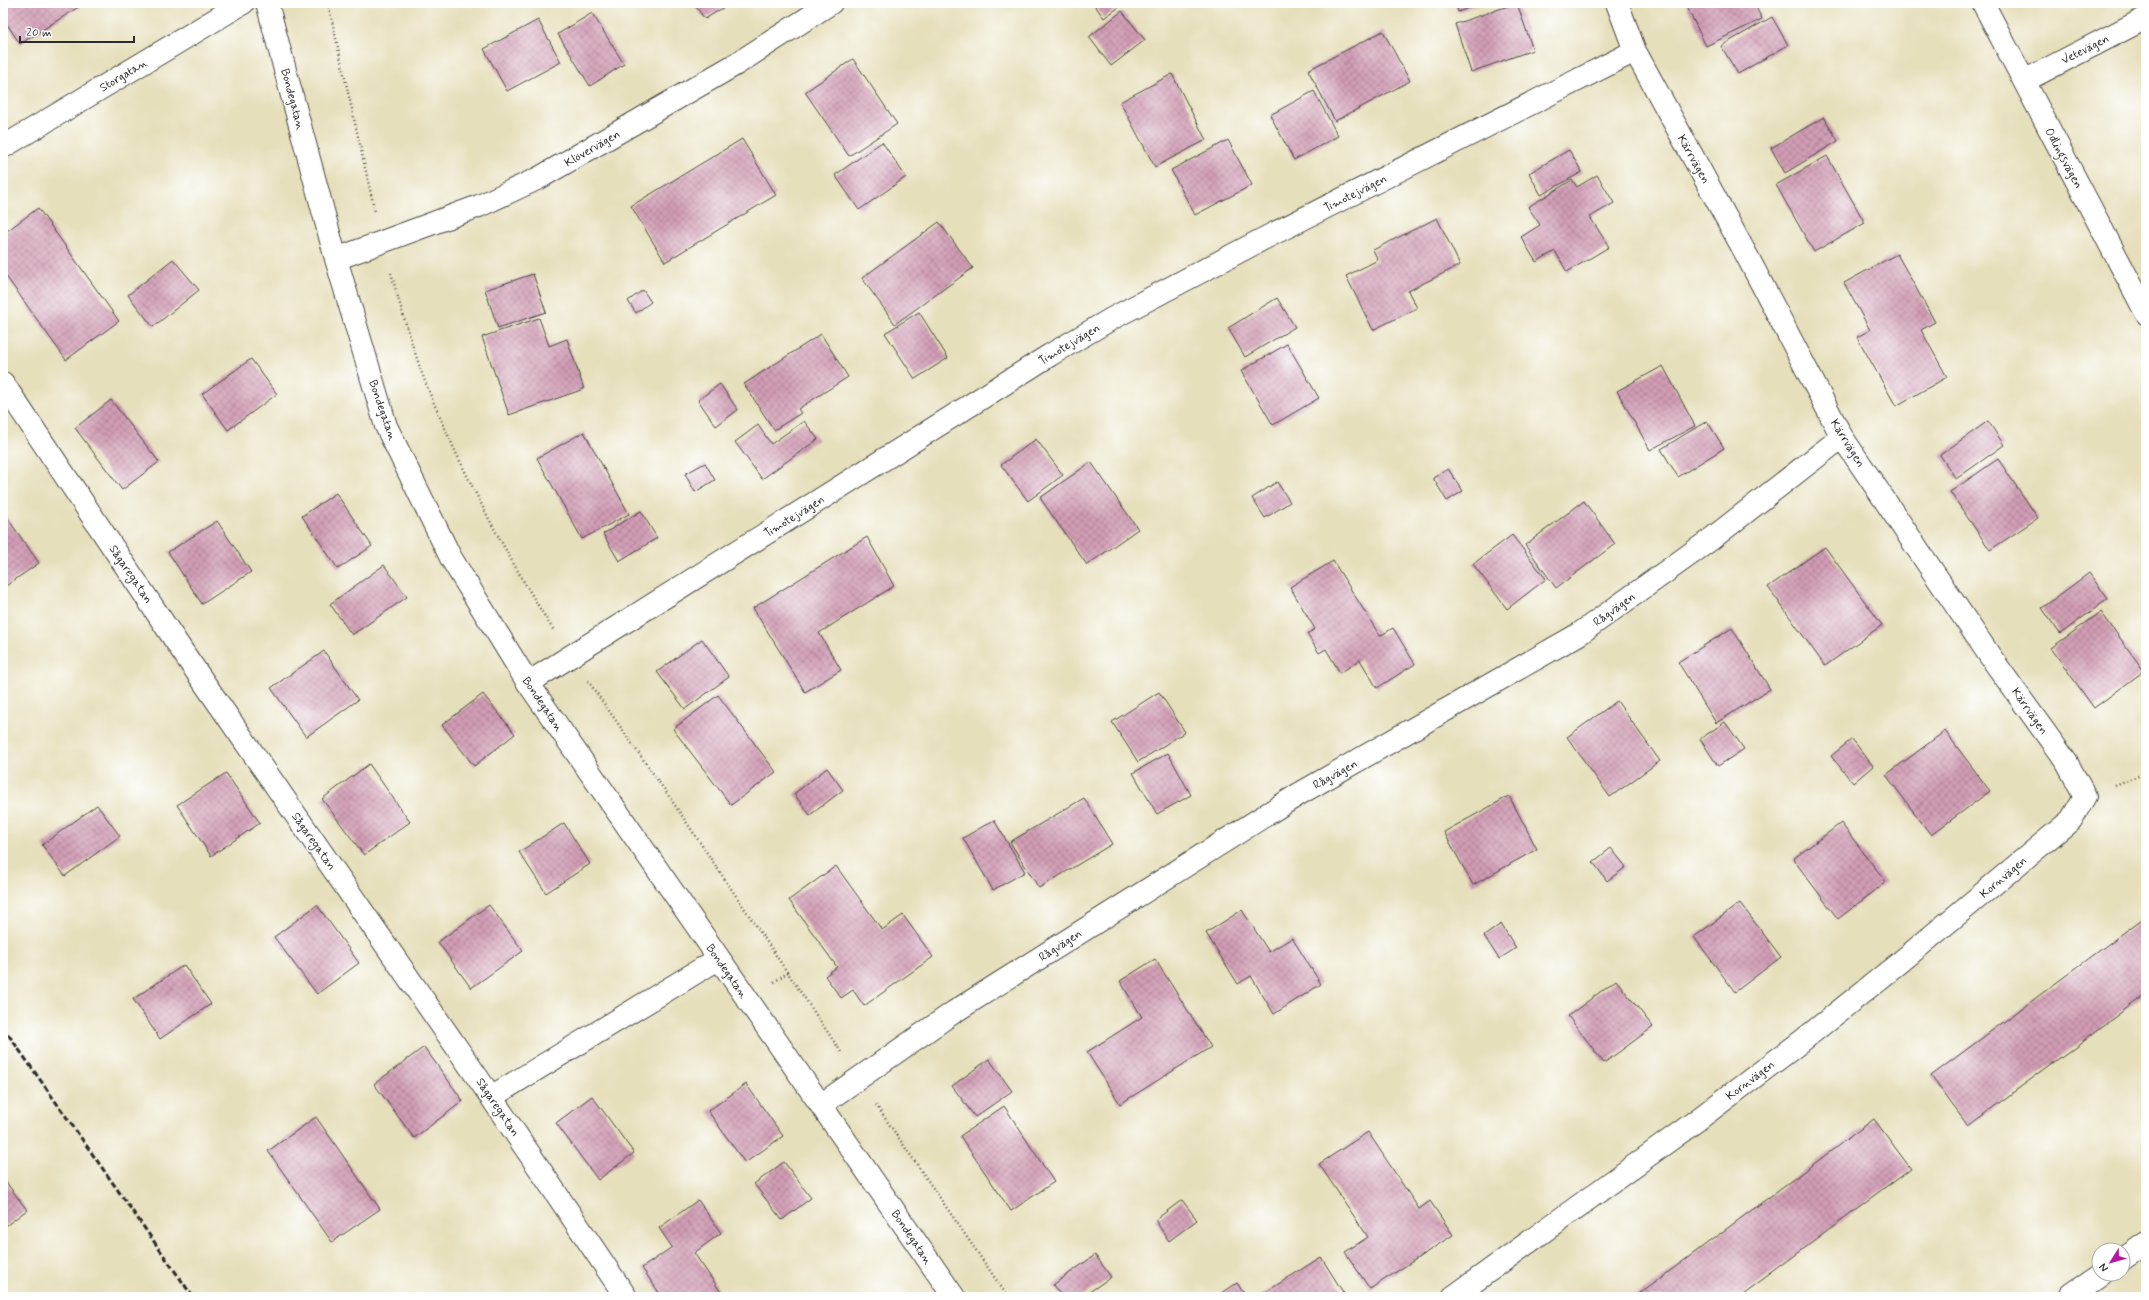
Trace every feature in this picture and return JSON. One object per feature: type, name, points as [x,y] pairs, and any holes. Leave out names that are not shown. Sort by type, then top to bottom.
[{"type":"street","name":"Storgatan","points":[[3,147],[243,3]]},
{"type":"street","name":"Bondegatan","points":[[267,3],[336,259],[386,426],[451,558],[528,683],[718,959],[822,1104],[954,1297]]},
{"type":"street","name":"Klövervägen","points":[[336,259],[479,206],[539,178],[738,63],[831,3]]},
{"type":"street","name":"Kärrvägen","points":[[1617,3],[1635,51],[1746,254],[1842,437],[1995,662],[2067,763],[2085,796],[2071,820],[2036,849]]},
{"type":"street","name":"Odlingsvägen","points":[[1983,3],[2146,313]]},
{"type":"street","name":"Vetevägen","points":[[2024,81],[2146,18]]},
{"type":"street","name":"Timotejvägen","points":[[528,683],[1050,355],[1113,318],[1270,236],[1635,51]]},
{"type":"street","name":"Sågaregatan","points":[[3,383],[192,664],[491,1097],[626,1297]]},
{"type":"street","name":"Rågvägen","points":[[822,1104],[954,1012],[1090,925],[1159,885],[1299,794],[1579,634],[1710,540],[1842,437]]},
{"type":"street","name":"Kornvägen","points":[[1453,1297],[1696,1121],[1798,1044],[2036,849]]},
{"type":"street","points":[[491,1097],[718,959]]},
{"type":"street","points":[[2131,1254],[2146,1244]]},
{"type":"street","points":[[2069,1297],[2091,1282]]},
{"type":"path","points":[[328,3],[382,242],[405,321],[436,408],[485,511],[536,602],[570,656],[675,804],[858,1079],[1008,1297]]},
{"type":"building","points":[[3,3],[85,3],[20,44],[3,18]]},
{"type":"building","points":[[693,3],[731,3],[705,19]]},
{"type":"building","points":[[1093,3],[1125,3],[1104,18]]},
{"type":"building","points":[[1455,3],[1481,3],[1458,12]]},
{"type":"building","points":[[1517,3],[1533,50],[1471,72],[1455,24]]},
{"type":"building","points":[[1685,3],[1754,3],[1762,19],[1706,46]]},
{"type":"building","points":[[1122,11],[1145,40],[1111,66],[1089,37]]},
{"type":"building","points":[[592,13],[624,64],[590,86],[558,34]]},
{"type":"building","points":[[1772,17],[1788,45],[1738,74],[1721,46]]},
{"type":"building","points":[[538,20],[561,62],[507,91],[484,49]]},
{"type":"building","points":[[1383,31],[1410,81],[1335,121],[1308,70]]},
{"type":"building","points":[[853,59],[897,124],[849,156],[805,92]]},
{"type":"building","points":[[1172,74],[1206,140],[1155,167],[1120,102]]},
{"type":"building","points":[[1314,91],[1338,136],[1294,160],[1270,115]]},
{"type":"building","points":[[1824,117],[1838,141],[1785,173],[1771,148]]},
{"type":"building","points":[[742,139],[776,195],[665,262],[631,206]]},
{"type":"building","points":[[1228,140],[1252,185],[1195,215],[1171,170]]},
{"type":"building","points":[[882,142],[906,177],[859,210],[835,175]]},
{"type":"building","points":[[1569,150],[1582,172],[1541,195],[1529,173]]},
{"type":"building","points":[[1827,156],[1865,223],[1814,252],[1776,185]]},
{"type":"building","points":[[1597,175],[1614,203],[1590,217],[1609,247],[1567,272],[1555,251],[1536,262],[1521,237],[1540,225],[1528,207],[1572,180],[1577,187]]},
{"type":"building","points":[[38,208],[119,321],[66,360],[3,272],[3,234]]},
{"type":"building","points":[[1437,218],[1460,265],[1408,291],[1417,308],[1373,330],[1346,276],[1378,260],[1373,250]]},
{"type":"building","points":[[939,222],[973,268],[895,324],[862,278]]},
{"type":"building","points":[[1897,254],[1935,322],[1921,330],[1947,377],[1896,406],[1857,337],[1870,330],[1844,283]]},
{"type":"building","points":[[173,259],[199,290],[153,327],[128,295]]},
{"type":"building","points":[[533,274],[546,312],[498,328],[485,290]]},
{"type":"building","points":[[643,290],[651,302],[636,313],[628,301]]},
{"type":"building","points":[[1277,298],[1295,327],[1245,357],[1228,328]]},
{"type":"building","points":[[919,312],[948,358],[915,379],[885,333]]},
{"type":"building","points":[[539,318],[549,346],[567,339],[584,389],[509,415],[482,337]]},
{"type":"building","points":[[821,334],[848,377],[798,409],[801,413],[774,430],[744,384]]},
{"type":"building","points":[[1287,344],[1319,398],[1273,425],[1241,371]]},
{"type":"building","points":[[251,359],[277,394],[228,430],[202,394]]},
{"type":"building","points":[[1663,366],[1695,426],[1650,450],[1617,391]]},
{"type":"building","points":[[720,384],[738,410],[716,426],[698,400]]},
{"type":"building","points":[[111,400],[159,462],[122,490],[75,428]]},
{"type":"building","points":[[804,421],[818,439],[762,479],[735,442],[758,425],[771,444]]},
{"type":"building","points":[[1707,421],[1724,448],[1678,477],[1661,449]]},
{"type":"building","points":[[1988,421],[2004,445],[1956,479],[1940,455]]},
{"type":"building","points":[[584,432],[629,514],[582,539],[537,458]]},
{"type":"building","points":[[1036,439],[1063,475],[1028,501],[1001,465]]},
{"type":"building","points":[[1998,459],[2038,518],[1990,550],[1950,492]]},
{"type":"building","points":[[1091,462],[1138,529],[1087,565],[1040,498]]},
{"type":"building","points":[[705,463],[715,480],[695,492],[685,474]]},
{"type":"building","points":[[1448,469],[1463,491],[1447,501],[1433,478]]},
{"type":"building","points":[[1277,482],[1290,502],[1265,518],[1252,498]]},
{"type":"building","points":[[336,493],[372,546],[338,569],[302,516]]},
{"type":"building","points":[[1584,501],[1615,544],[1556,588],[1525,545]]},
{"type":"building","points":[[641,511],[657,538],[619,561],[603,534]]},
{"type":"building","points":[[3,512],[39,563],[3,588]]},
{"type":"building","points":[[217,521],[251,572],[202,604],[168,552]]},
{"type":"building","points":[[1512,535],[1546,579],[1507,609],[1473,564]]},
{"type":"building","points":[[867,537],[894,586],[819,633],[841,670],[805,692],[753,608]]},
{"type":"building","points":[[1825,547],[1882,625],[1825,666],[1768,587]]},
{"type":"building","points":[[1333,561],[1380,636],[1393,628],[1415,664],[1377,688],[1360,660],[1340,673],[1326,649],[1319,653],[1307,634],[1315,629],[1290,587]]},
{"type":"building","points":[[384,565],[407,597],[352,635],[330,604]]},
{"type":"building","points":[[2089,573],[2108,599],[2060,634],[2042,608]]},
{"type":"building","points":[[2101,612],[2144,671],[2094,708],[2051,648]]},
{"type":"building","points":[[1732,628],[1770,689],[1716,723],[1678,662]]},
{"type":"building","points":[[702,639],[729,677],[685,709],[657,672]]},
{"type":"building","points":[[324,651],[358,700],[306,737],[271,688]]},
{"type":"building","points":[[1159,692],[1185,732],[1138,762],[1112,722]]},
{"type":"building","points":[[483,694],[515,734],[474,766],[442,725]]},
{"type":"building","points":[[718,695],[776,772],[731,805],[673,729]]},
{"type":"building","points":[[1617,701],[1660,761],[1610,797],[1567,737]]},
{"type":"building","points":[[1725,722],[1744,749],[1718,766],[1700,739]]},
{"type":"building","points":[[1945,731],[1990,791],[1931,835],[1886,775]]},
{"type":"building","points":[[1852,739],[1873,766],[1853,783],[1831,756]]},
{"type":"building","points":[[1168,753],[1191,795],[1157,814],[1133,773]]},
{"type":"building","points":[[369,764],[410,822],[364,855],[322,799]]},
{"type":"building","points":[[827,768],[843,790],[810,815],[794,794]]},
{"type":"building","points":[[226,773],[260,823],[211,856],[177,805]]},
{"type":"building","points":[[1509,796],[1537,849],[1473,885],[1444,832]]},
{"type":"building","points":[[1084,798],[1112,844],[1039,888],[1010,842]]},
{"type":"building","points":[[97,805],[120,836],[65,876],[42,845]]},
{"type":"building","points":[[994,820],[1025,872],[993,890],[963,838]]},
{"type":"building","points":[[564,823],[590,864],[546,893],[519,852]]},
{"type":"building","points":[[1841,823],[1886,882],[1838,919],[1793,859]]},
{"type":"building","points":[[1611,848],[1626,867],[1607,881],[1593,862]]},
{"type":"building","points":[[836,866],[882,930],[903,915],[933,957],[864,1006],[853,990],[841,998],[825,976],[837,967],[789,900]]},
{"type":"building","points":[[1740,903],[1781,957],[1735,992],[1694,937]]},
{"type":"building","points":[[317,905],[359,963],[317,994],[274,937]]},
{"type":"building","points":[[489,905],[523,951],[471,988],[438,942]]},
{"type":"building","points":[[1242,910],[1269,952],[1292,938],[1321,984],[1274,1014],[1251,976],[1238,984],[1206,933]]},
{"type":"building","points":[[2146,916],[2146,994],[1968,1126],[1931,1076]]},
{"type":"building","points":[[1501,924],[1516,948],[1499,959],[1484,936]]},
{"type":"building","points":[[1155,959],[1211,1047],[1120,1104],[1087,1052],[1142,1017],[1120,981]]},
{"type":"building","points":[[184,965],[211,1004],[160,1039],[133,999]]},
{"type":"building","points":[[1616,980],[1653,1027],[1604,1063],[1568,1016]]},
{"type":"building","points":[[424,1047],[463,1101],[414,1138],[374,1084]]},
{"type":"building","points":[[989,1059],[1012,1091],[975,1117],[952,1086]]},
{"type":"building","points":[[746,1084],[783,1136],[745,1163],[708,1111]]},
{"type":"building","points":[[592,1096],[634,1153],[598,1180],[556,1123]]},
{"type":"building","points":[[1004,1106],[1054,1182],[1011,1211],[960,1136]]},
{"type":"building","points":[[316,1117],[380,1209],[332,1242],[268,1151]]},
{"type":"building","points":[[1874,1119],[1911,1169],[1739,1297],[1635,1297]]},
{"type":"building","points":[[1368,1132],[1419,1209],[1430,1201],[1453,1235],[1370,1289],[1345,1252],[1368,1237],[1319,1164]]},
{"type":"building","points":[[784,1162],[811,1198],[782,1220],[754,1184]]},
{"type":"building","points":[[3,1178],[27,1210],[3,1228]]},
{"type":"building","points":[[698,1200],[721,1233],[694,1253],[723,1295],[720,1297],[662,1297],[642,1268],[672,1247],[659,1228]]},
{"type":"building","points":[[1182,1200],[1197,1220],[1169,1241],[1155,1220]]},
{"type":"building","points":[[1095,1255],[1111,1277],[1082,1297],[1062,1297],[1053,1285]]},
{"type":"building","points":[[1321,1257],[1346,1297],[1258,1297]]},
{"type":"building","points":[[1237,1283],[1246,1297],[1216,1297]]},
{"type":"railway","points":[[3,1027],[193,1297]]}]
